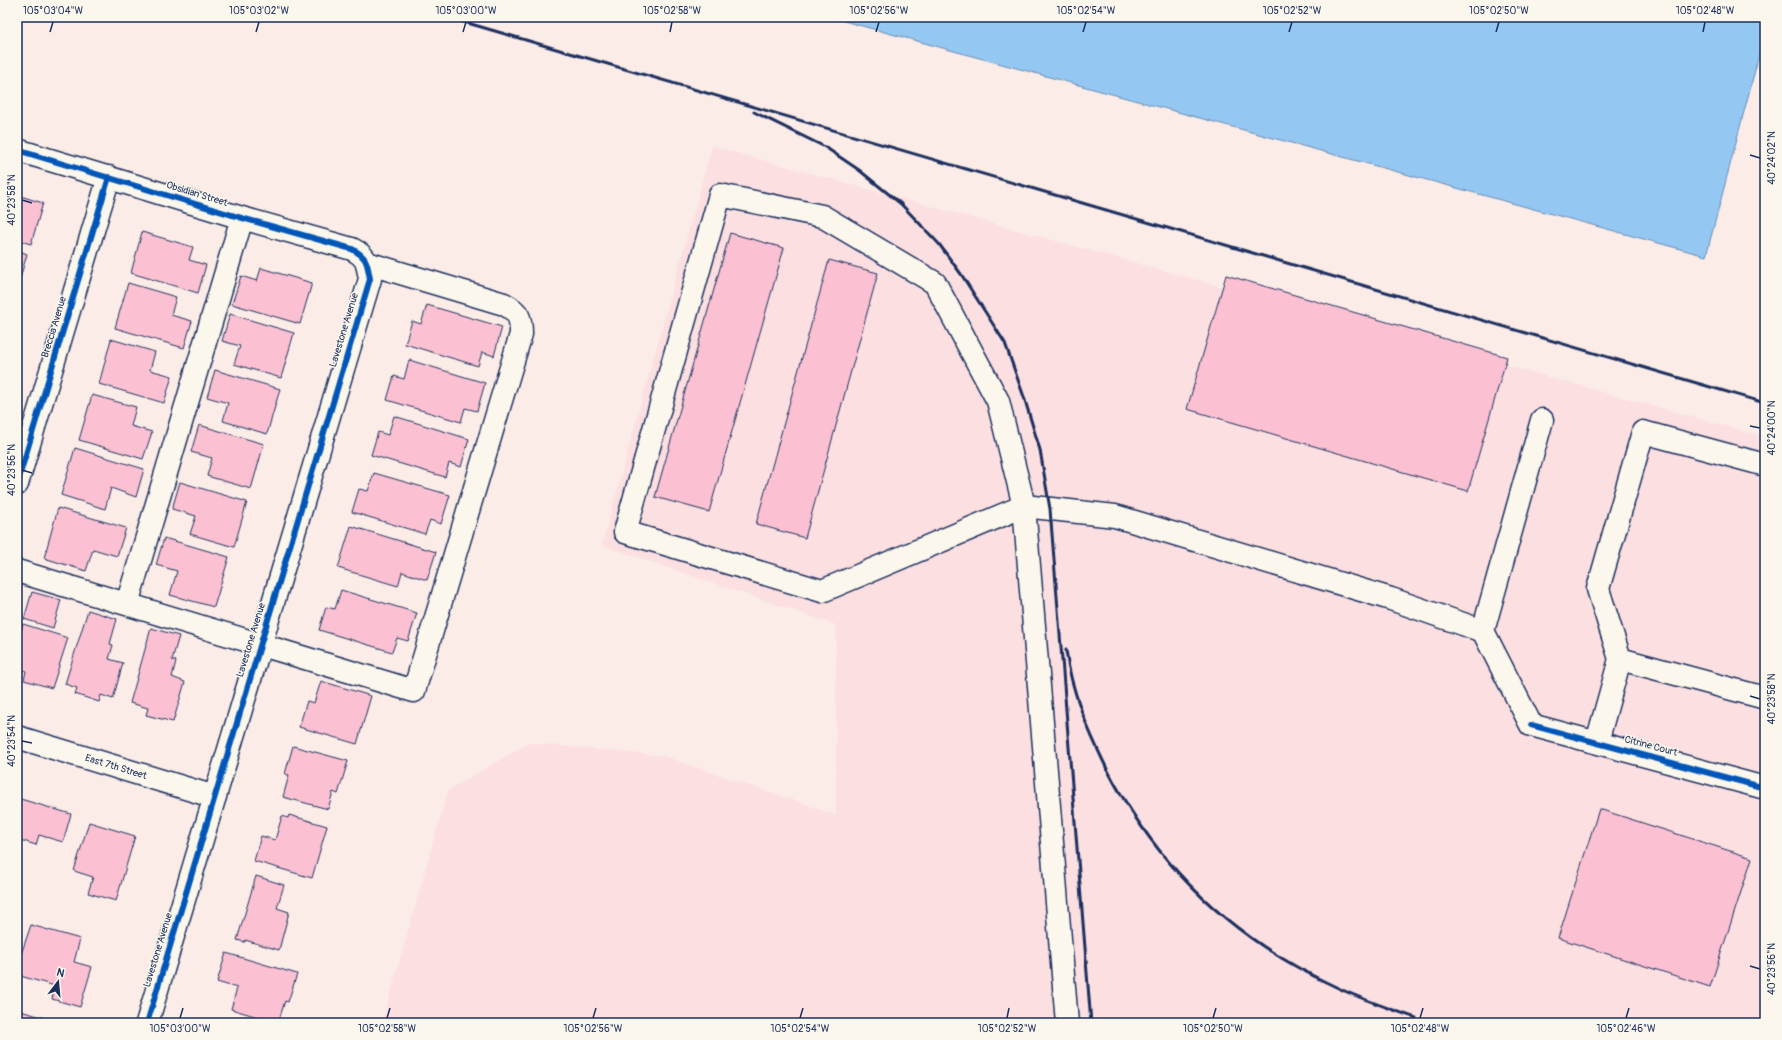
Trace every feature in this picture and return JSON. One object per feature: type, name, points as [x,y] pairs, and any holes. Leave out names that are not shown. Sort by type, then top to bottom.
[{"type":"street","name":"Obsidian Street","points":[[17,150],[242,218],[352,249],[362,254],[367,262]]},
{"type":"street","name":"Breccia Avenue","points":[[17,484],[109,177]]},
{"type":"street","points":[[1067,1023],[1024,506],[998,401],[935,283],[822,216],[720,195],[625,532],[822,591],[1024,506],[1115,516],[1391,599],[1483,631],[1542,420]]},
{"type":"street","points":[[127,604],[242,218]]},
{"type":"street","points":[[17,572],[414,691],[521,334],[521,321],[514,309],[504,304],[367,262]]},
{"type":"street","name":"Lavestone Avenue","points":[[147,1023],[370,279],[367,262]]},
{"type":"street","points":[[1597,742],[1620,659],[1598,589],[1643,432],[1765,465]]},
{"type":"street","name":"Citrine Court","points":[[1483,631],[1531,725],[1765,788]]},
{"type":"street","points":[[1620,659],[1765,698]]},
{"type":"street","name":"East 7th Street","points":[[17,737],[215,797]]},
{"type":"shaded area","points":[[712,146],[1765,437],[1765,1023],[382,1023],[448,790],[529,743],[663,756],[836,815],[836,625],[602,545]]},
{"type":"water","points":[[829,17],[1765,17],[1765,32],[1706,256]]},
{"type":"building","points":[[17,195],[43,203],[31,244],[17,240]]},
{"type":"building","points":[[142,232],[193,247],[189,260],[206,265],[198,293],[131,273]]},
{"type":"building","points":[[730,233],[784,248],[709,512],[655,497]]},
{"type":"building","points":[[17,250],[27,254],[17,289]]},
{"type":"building","points":[[829,260],[878,273],[805,538],[756,524]]},
{"type":"building","points":[[261,268],[312,283],[300,324],[232,304],[241,276],[257,281]]},
{"type":"building","points":[[1226,275],[1507,357],[1468,491],[1187,409]]},
{"type":"building","points":[[128,283],[176,297],[171,315],[192,321],[184,348],[115,328]]},
{"type":"building","points":[[427,305],[502,327],[494,356],[482,352],[478,366],[405,344],[412,321],[421,324]]},
{"type":"building","points":[[230,314],[294,333],[281,378],[234,364],[240,346],[222,341]]},
{"type":"building","points":[[111,339],[155,352],[150,370],[172,376],[164,403],[99,384]]},
{"type":"building","points":[[409,360],[485,383],[477,411],[465,408],[461,422],[387,400],[394,376],[404,379]]},
{"type":"building","points":[[215,370],[280,389],[267,434],[223,421],[228,403],[207,397]]},
{"type":"building","points":[[92,395],[136,407],[131,426],[152,432],[143,459],[79,440]]},
{"type":"building","points":[[394,416],[469,439],[461,467],[449,463],[445,477],[371,455],[378,432],[388,435]]},
{"type":"building","points":[[199,425],[264,444],[251,489],[207,476],[212,458],[191,452]]},
{"type":"building","points":[[75,448],[144,469],[136,497],[111,488],[105,509],[61,495]]},
{"type":"building","points":[[374,473],[450,495],[441,524],[430,520],[425,534],[352,512],[359,489],[368,491]]},
{"type":"building","points":[[180,482],[247,502],[234,547],[190,534],[196,516],[172,509]]},
{"type":"building","points":[[58,508],[126,528],[117,556],[93,549],[86,571],[44,558]]},
{"type":"building","points":[[351,526],[436,552],[427,580],[402,572],[398,586],[338,568]]},
{"type":"building","points":[[164,538],[229,557],[214,607],[170,595],[177,571],[156,565]]},
{"type":"building","points":[[341,590],[417,613],[408,641],[397,638],[392,652],[319,630],[326,607],[335,609]]},
{"type":"building","points":[[32,592],[61,600],[53,628],[24,619]]},
{"type":"building","points":[[88,610],[117,619],[110,644],[113,645],[109,659],[123,663],[113,699],[101,695],[99,702],[75,694],[77,688],[65,684]]},
{"type":"building","points":[[23,624],[68,638],[52,688],[24,680],[26,671],[17,668],[17,644]]},
{"type":"building","points":[[151,628],[179,636],[172,660],[176,661],[172,677],[185,682],[173,722],[146,715],[148,708],[130,703]]},
{"type":"building","points":[[321,681],[371,696],[357,744],[299,727],[307,701],[314,703]]},
{"type":"building","points":[[293,746],[348,761],[338,794],[333,792],[328,809],[283,797],[289,775],[285,774]]},
{"type":"building","points":[[17,798],[71,814],[63,842],[39,835],[36,845],[17,839]]},
{"type":"building","points":[[1599,809],[1752,858],[1710,987],[1558,938]]},
{"type":"building","points":[[289,815],[327,826],[312,878],[254,861],[261,836],[275,840],[282,816],[288,818]]},
{"type":"building","points":[[89,822],[135,836],[116,901],[88,893],[93,877],[74,871]]},
{"type":"building","points":[[256,876],[284,885],[277,908],[289,912],[279,950],[245,940],[245,942],[237,940]]},
{"type":"building","points":[[31,925],[80,939],[74,962],[92,967],[80,1007],[52,999],[55,986],[17,975],[17,966]]},
{"type":"building","points":[[226,953],[297,974],[288,1002],[285,1001],[278,1023],[231,1009],[237,988],[217,982]]},
{"type":"building","points":[[17,1010],[56,1021],[55,1023],[17,1023]]},
{"type":"railway","points":[[447,17],[1765,403]]},
{"type":"railway","points":[[754,112],[825,147],[859,170],[901,204],[939,244],[961,274],[1005,343],[1024,397],[1040,450],[1050,509],[1091,1023]]},
{"type":"railway","points":[[1066,650],[1068,665],[1081,710],[1106,767],[1126,803],[1149,837],[1174,868],[1201,896],[1230,922],[1263,946],[1297,967],[1344,991],[1416,1018]]},
{"type":"cycle path","points":[[17,150],[242,218],[352,249],[361,255],[366,261],[370,279],[147,1023]]},
{"type":"cycle path","points":[[17,484],[109,177]]},
{"type":"cycle path","points":[[1531,725],[1765,788]]}]
